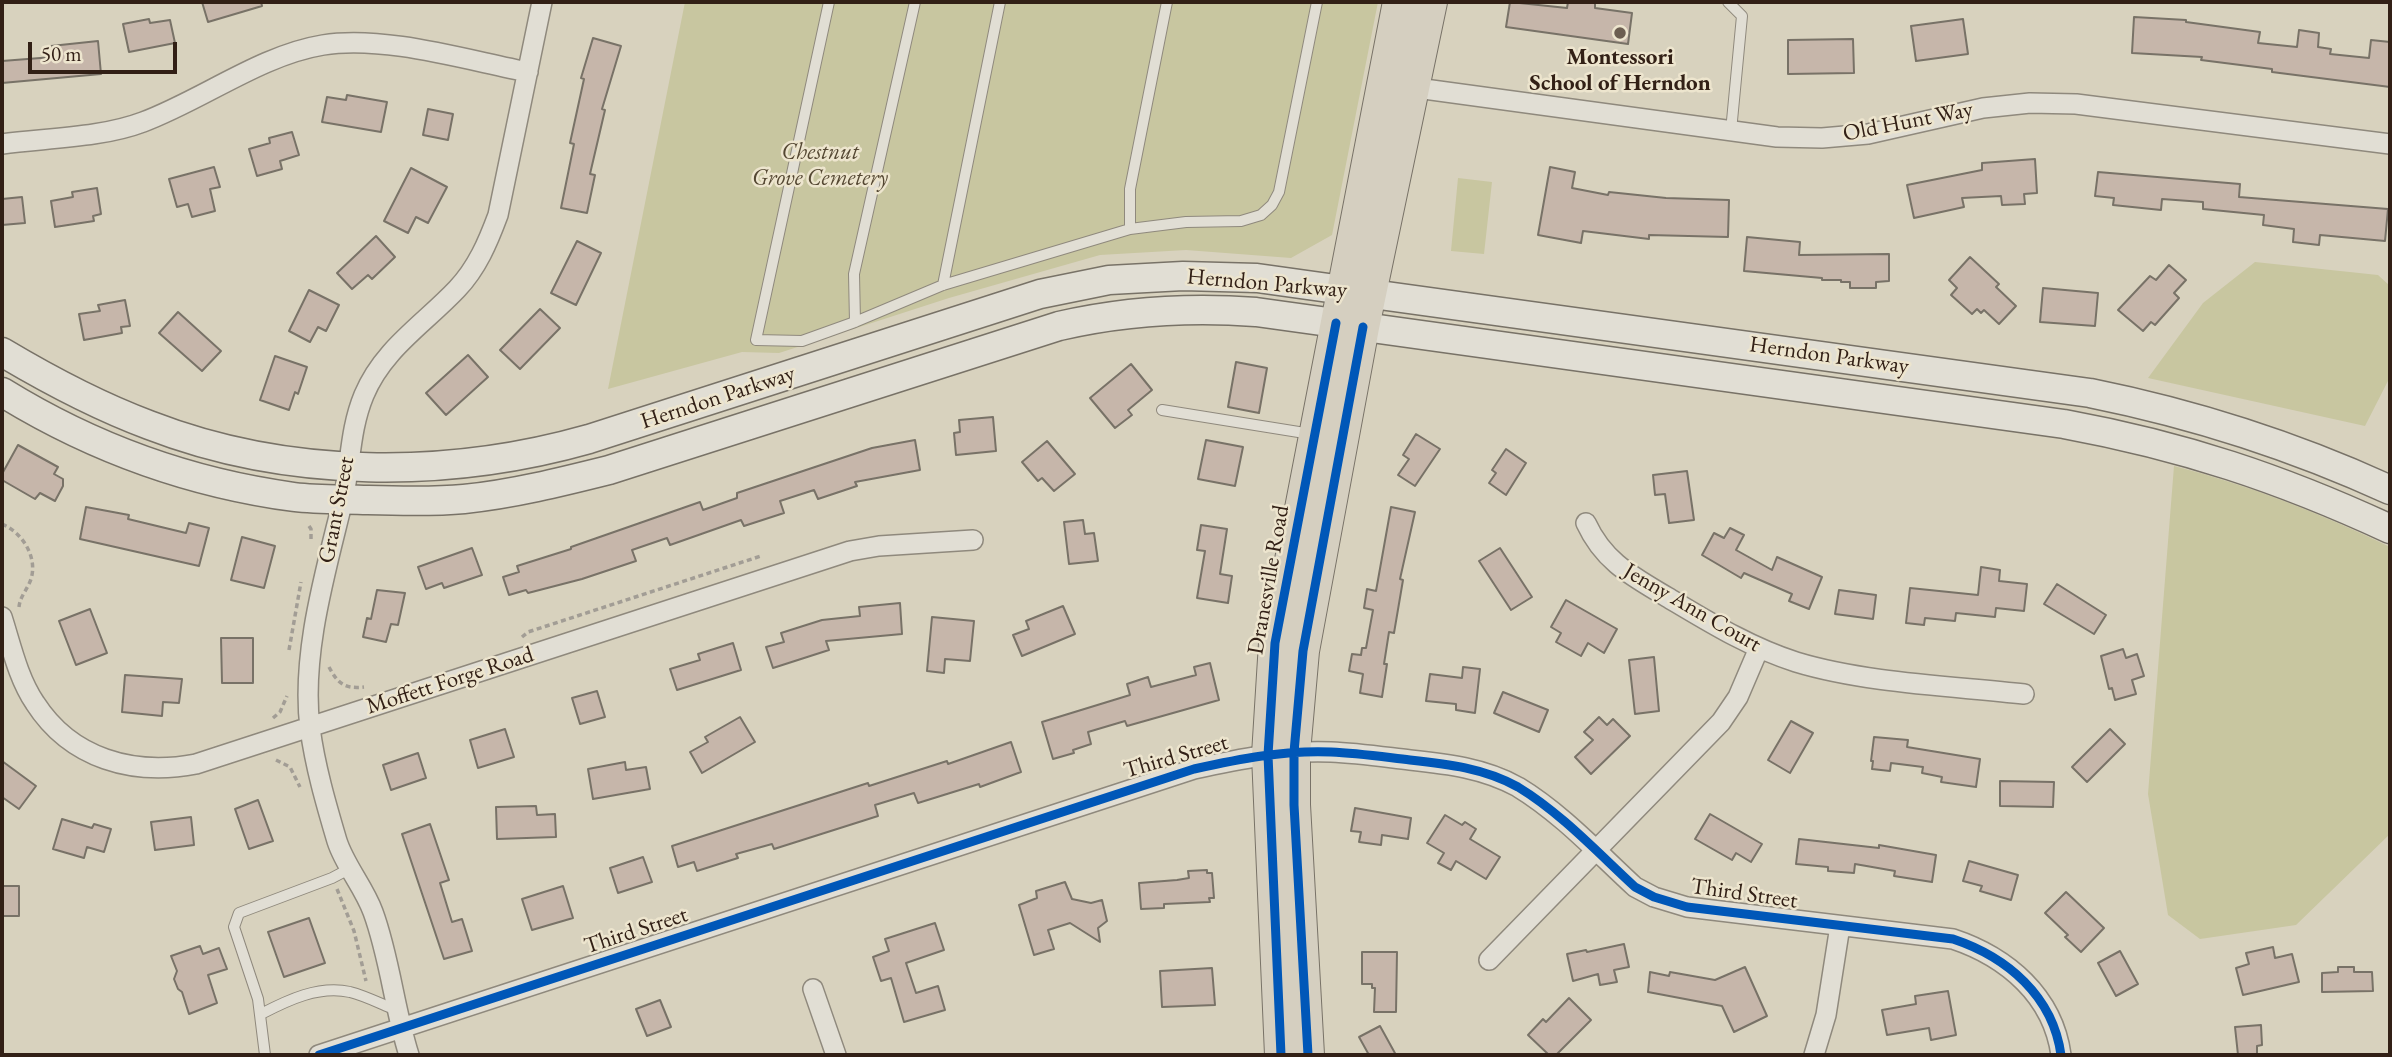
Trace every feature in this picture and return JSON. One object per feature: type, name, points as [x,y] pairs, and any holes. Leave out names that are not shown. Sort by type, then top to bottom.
[{"type":"main road","name":"Dranesville Road","points":[[1399,2],[1399,86]]},
{"type":"main road","name":"Dranesville Road","points":[[1281,1055],[1281,754],[1303,651],[1329,437],[1350,325],[1399,86],[1431,2]]},
{"type":"main road","name":"Herndon Parkway","points":[[2,352],[85,397],[151,426],[221,447],[295,461],[347,467],[456,464],[553,449],[1040,294],[1109,280],[1221,276],[1357,292],[2090,393],[2156,407],[2264,439],[2390,490]]},
{"type":"main road","name":"Herndon Parkway","points":[[2,392],[89,439],[161,467],[198,478],[284,495],[343,500],[463,499],[572,479],[681,447],[1012,339],[1090,319],[1128,313],[1220,309],[1993,413],[2134,437],[2202,455],[2274,479],[2390,529]]},
{"type":"main road","name":"Dranesville Road","points":[[1281,754],[1294,805],[1308,1055]]},
{"type":"street","name":"Grant Street","points":[[409,1055],[373,912],[338,844],[316,764],[310,727],[310,664],[321,590],[343,500],[353,428],[364,395],[388,355],[458,288],[476,265],[489,240],[498,215],[542,2]]},
{"type":"street","points":[[2,144],[115,130],[143,122],[274,61],[322,45],[382,43],[528,72]]},
{"type":"street","name":"Old Hunt Way","points":[[1399,86],[1777,137],[1822,138],[1868,134],[1972,110],[2030,103],[2076,104],[2390,144]]},
{"type":"street","name":"Jenny Ann Court","points":[[1586,523],[1605,554],[1621,569],[1723,631],[1759,648],[1796,662],[1835,672],[2024,694]]},
{"type":"street","name":"Moffett Forge Road","points":[[10,617],[22,679],[49,722],[69,740],[91,754],[117,764],[145,769],[184,766],[850,551],[879,546],[973,540]]},
{"type":"street","points":[[1489,960],[1721,722],[1738,697],[1759,648]]},
{"type":"street","name":"Third Street","points":[[320,1055],[398,1019],[1194,769],[1238,759],[1332,752],[1458,765],[1515,785],[1542,803],[1635,887],[1688,907],[1953,939],[1977,947],[2022,978],[2039,999],[2053,1024],[2062,1055]]},
{"type":"street","points":[[1814,1055],[1826,1015],[1840,926]]},
{"type":"street","points":[[813,989],[836,1055]]},
{"type":"lane","points":[[829,2],[756,340],[802,341],[943,285],[1129,229],[1186,222],[1241,221],[1261,215],[1272,205],[1279,192],[1317,2]]},
{"type":"lane","points":[[855,322],[854,274],[915,2]]},
{"type":"lane","points":[[943,285],[1000,2]]},
{"type":"lane","points":[[1129,229],[1130,190],[1167,2]]},
{"type":"lane","points":[[1728,2],[1742,16],[1731,131]]},
{"type":"lane","points":[[1162,410],[1329,437]]},
{"type":"lane","points":[[265,1055],[261,1014],[233,927],[239,913],[332,878],[351,868]]},
{"type":"lane","points":[[261,1014],[289,1000],[326,990],[349,992],[398,1019]]},
{"type":"path","points":[[2,524],[19,534],[33,563],[29,584],[10,617]]},
{"type":"path","points":[[309,526],[311,542]]},
{"type":"path","points":[[515,639],[528,632],[761,556]]},
{"type":"path","points":[[289,653],[294,614],[304,572]]},
{"type":"path","points":[[328,665],[339,683],[368,687]]},
{"type":"path","points":[[272,718],[284,706],[287,685]]},
{"type":"green space","name":"Chestnut Grove Cemetery","points":[[685,2],[1378,2],[1332,235],[1291,258],[1186,250],[1100,255],[949,298],[779,353],[742,352],[608,389]]},
{"type":"green space","points":[[1458,178],[1492,182],[1484,254],[1451,251]]},
{"type":"green space","points":[[2255,262],[2378,275],[2390,286],[2390,377],[2365,426],[2148,378],[2203,303]]},
{"type":"green space","points":[[2174,466],[2284,501],[2390,547],[2390,834],[2296,925],[2200,939],[2168,915],[2148,794]]},
{"type":"building","points":[[202,2],[261,2],[262,6],[208,22]]},
{"type":"building","points":[[1510,2],[1567,8],[1568,2],[1595,2],[1595,8],[1632,13],[1628,44],[1506,27]]},
{"type":"building","points":[[2134,17],[2186,20],[2260,32],[2258,43],[2297,47],[2299,30],[2319,33],[2318,47],[2331,49],[2330,54],[2369,58],[2371,40],[2390,42],[2390,87],[2272,72],[2272,69],[2201,60],[2202,57],[2132,53]]},
{"type":"building","points":[[149,19],[150,23],[170,20],[175,43],[129,52],[123,24]]},
{"type":"building","points":[[1963,19],[1968,54],[1916,61],[1911,26]]},
{"type":"building","points":[[593,38],[621,46],[602,109],[605,110],[590,174],[595,175],[587,213],[561,208],[574,144],[570,143],[584,79],[581,78]]},
{"type":"building","points":[[1853,39],[1854,73],[1788,74],[1788,40]]},
{"type":"building","points":[[98,41],[101,74],[2,83],[2,61],[53,57],[51,46]]},
{"type":"building","points":[[347,95],[387,102],[381,132],[322,122],[327,97],[346,100]]},
{"type":"building","points":[[428,109],[453,114],[448,140],[423,135]]},
{"type":"building","points":[[292,132],[299,155],[280,161],[282,169],[257,176],[249,149],[270,143],[269,138]]},
{"type":"building","points":[[2035,159],[2037,193],[2024,194],[2025,204],[2002,205],[2001,196],[1962,198],[1964,207],[1914,218],[1907,185],[1982,170],[1982,163]]},
{"type":"building","points":[[214,167],[220,187],[210,189],[215,211],[192,217],[188,204],[177,207],[169,179]]},
{"type":"building","points":[[1550,167],[1575,172],[1572,188],[1608,195],[1609,192],[1666,198],[1729,200],[1728,237],[1649,235],[1649,239],[1583,231],[1581,243],[1538,235]]},
{"type":"building","points":[[411,168],[447,187],[428,223],[416,217],[408,233],[384,221]]},
{"type":"building","points":[[2098,172],[2240,184],[2239,197],[2388,209],[2385,241],[2320,235],[2319,245],[2293,242],[2294,229],[2263,225],[2264,215],[2203,209],[2203,202],[2162,199],[2161,210],[2113,205],[2114,198],[2095,196]]},
{"type":"building","points":[[97,188],[101,214],[93,216],[94,221],[55,227],[51,201],[73,197],[72,192]]},
{"type":"building","points":[[22,197],[25,223],[2,225],[2,199]]},
{"type":"building","points":[[376,236],[395,257],[372,279],[368,275],[352,289],[337,273]]},
{"type":"building","points":[[1747,237],[1800,242],[1799,255],[1889,254],[1889,281],[1876,282],[1876,288],[1850,288],[1850,282],[1841,280],[1744,271]]},
{"type":"building","points":[[577,241],[601,253],[576,305],[551,293]]},
{"type":"building","points":[[1970,257],[1999,284],[1996,287],[2016,306],[1999,324],[1984,310],[1981,313],[1977,309],[1972,314],[1951,295],[1957,288],[1949,280]]},
{"type":"building","points":[[2169,265],[2186,280],[2174,293],[2179,298],[2155,325],[2151,322],[2143,331],[2118,310],[2150,276],[2156,280]]},
{"type":"building","points":[[2043,288],[2098,293],[2095,326],[2040,322]]},
{"type":"building","points":[[309,290],[339,305],[326,331],[318,327],[310,342],[289,331]]},
{"type":"building","points":[[125,300],[130,326],[121,327],[122,333],[84,340],[79,314],[100,311],[98,305]]},
{"type":"building","points":[[540,309],[560,328],[520,369],[500,350]]},
{"type":"building","points":[[178,312],[221,351],[202,371],[159,333]]},
{"type":"building","points":[[468,355],[488,377],[446,415],[426,393]]},
{"type":"building","points":[[275,356],[307,367],[298,394],[295,392],[289,410],[260,400]]},
{"type":"building","points":[[1236,362],[1267,368],[1259,413],[1228,407]]},
{"type":"building","points":[[1131,364],[1152,390],[1128,410],[1132,415],[1115,428],[1090,398]]},
{"type":"building","points":[[993,417],[996,451],[956,455],[954,433],[960,432],[959,420]]},
{"type":"building","points":[[1416,434],[1440,449],[1415,486],[1398,475],[1409,459],[1403,455]]},
{"type":"building","points":[[915,440],[920,470],[855,482],[857,486],[818,499],[814,490],[780,501],[784,513],[744,526],[741,520],[670,545],[667,538],[632,550],[636,561],[582,579],[528,593],[526,590],[509,595],[503,577],[519,572],[517,566],[700,502],[703,510],[737,498],[737,493],[872,448]]},
{"type":"building","points":[[1206,440],[1243,447],[1235,486],[1198,479]]},
{"type":"building","points":[[1047,441],[1075,474],[1054,491],[1042,478],[1038,481],[1022,462]]},
{"type":"building","points":[[18,445],[58,467],[54,474],[63,479],[63,486],[55,501],[40,493],[35,499],[2,480],[2,474]]},
{"type":"building","points":[[1506,449],[1526,463],[1506,495],[1489,483],[1496,473],[1492,470]]},
{"type":"building","points":[[1687,471],[1694,520],[1669,523],[1665,494],[1655,495],[1653,475]]},
{"type":"building","points":[[86,507],[129,515],[128,519],[186,533],[189,523],[209,528],[199,566],[80,539]]},
{"type":"building","points":[[1391,507],[1415,512],[1400,579],[1403,580],[1394,633],[1389,632],[1382,697],[1360,693],[1363,674],[1349,671],[1352,654],[1361,655],[1362,648],[1366,648],[1373,610],[1364,608],[1367,589],[1376,591]]},
{"type":"building","points":[[1083,520],[1085,534],[1094,533],[1098,561],[1069,564],[1064,522]]},
{"type":"building","points":[[1201,525],[1227,529],[1220,574],[1232,576],[1228,603],[1197,598],[1205,551],[1197,550]]},
{"type":"building","points":[[1730,528],[1744,535],[1736,550],[1772,570],[1777,557],[1822,577],[1809,609],[1789,601],[1792,594],[1744,573],[1741,578],[1702,555],[1714,533],[1724,538]]},
{"type":"building","points":[[242,537],[275,546],[264,588],[231,580]]},
{"type":"building","points":[[472,548],[482,575],[444,588],[442,583],[426,589],[418,567]]},
{"type":"building","points":[[1500,548],[1532,597],[1511,610],[1479,561]]},
{"type":"building","points":[[1981,567],[2000,570],[1999,581],[2027,584],[2024,611],[1996,608],[1995,617],[1956,613],[1955,621],[1925,618],[1924,625],[1906,623],[1910,588],[1978,595]]},
{"type":"building","points":[[2057,584],[2106,615],[2094,634],[2044,604]]},
{"type":"building","points":[[377,590],[405,593],[398,625],[391,624],[386,642],[363,637],[367,618],[371,619]]},
{"type":"building","points":[[1839,590],[1876,595],[1873,619],[1835,614]]},
{"type":"building","points":[[1566,600],[1617,629],[1604,653],[1588,643],[1581,656],[1556,642],[1561,633],[1551,627]]},
{"type":"building","points":[[900,603],[902,634],[826,641],[829,650],[773,668],[766,647],[784,642],[781,633],[822,620],[860,616],[859,607]]},
{"type":"building","points":[[1063,606],[1075,634],[1022,656],[1013,635],[1029,629],[1026,621]]},
{"type":"building","points":[[90,609],[107,653],[76,665],[59,621]]},
{"type":"building","points":[[932,617],[974,621],[970,661],[945,659],[944,673],[927,671]]},
{"type":"building","points":[[221,638],[253,638],[253,683],[222,683]]},
{"type":"building","points":[[733,643],[741,670],[677,690],[670,669],[700,660],[698,654]]},
{"type":"building","points":[[2123,649],[2126,658],[2137,654],[2144,676],[2132,680],[2136,694],[2115,700],[2112,688],[2109,689],[2101,656]]},
{"type":"building","points":[[1654,657],[1659,711],[1635,714],[1629,660]]},
{"type":"building","points":[[1210,663],[1219,700],[1127,726],[1125,721],[1088,732],[1091,744],[1073,750],[1074,753],[1053,759],[1042,722],[1130,695],[1127,684],[1148,677],[1151,687],[1196,675],[1194,667]]},
{"type":"building","points":[[1463,667],[1480,669],[1475,713],[1456,710],[1456,704],[1426,701],[1430,674],[1462,678]]},
{"type":"building","points":[[125,675],[182,679],[179,703],[163,702],[162,716],[122,712]]},
{"type":"building","points":[[597,691],[605,717],[580,724],[572,698]]},
{"type":"building","points":[[1503,692],[1548,710],[1539,732],[1494,713]]},
{"type":"building","points":[[740,717],[755,742],[702,773],[690,752],[708,742],[705,737]]},
{"type":"building","points":[[1599,717],[1607,725],[1613,719],[1630,736],[1591,774],[1575,757],[1593,740],[1584,732]]},
{"type":"building","points":[[1791,721],[1813,733],[1790,773],[1768,760]]},
{"type":"building","points":[[505,729],[514,757],[478,768],[470,740]]},
{"type":"building","points":[[2110,729],[2125,744],[2087,782],[2072,767]]},
{"type":"building","points":[[1874,737],[1908,740],[1907,747],[1980,759],[1976,787],[1941,782],[1942,777],[1922,773],[1923,767],[1891,763],[1890,771],[1872,769]]},
{"type":"building","points":[[1011,742],[1021,772],[980,787],[979,784],[918,803],[914,793],[875,805],[878,816],[774,849],[772,844],[736,854],[738,858],[697,871],[694,862],[678,867],[672,846],[868,783],[869,786],[947,761],[948,764]]},
{"type":"building","points":[[418,753],[426,778],[391,790],[383,765]]},
{"type":"building","points":[[2,761],[36,786],[19,809],[2,797]]},
{"type":"building","points":[[625,762],[626,770],[646,767],[650,789],[593,799],[588,769]]},
{"type":"building","points":[[2000,781],[2054,782],[2053,807],[2000,806]]},
{"type":"building","points":[[258,800],[273,841],[249,849],[235,809]]},
{"type":"building","points":[[536,806],[537,815],[555,814],[556,837],[497,839],[496,807]]},
{"type":"building","points":[[1355,808],[1411,818],[1408,839],[1382,835],[1381,845],[1359,842],[1361,832],[1351,831]]},
{"type":"building","points":[[1710,814],[1762,844],[1751,862],[1736,853],[1732,860],[1695,839]]},
{"type":"building","points":[[1445,815],[1462,825],[1465,822],[1476,829],[1470,839],[1500,857],[1486,879],[1456,861],[1451,870],[1438,863],[1444,853],[1427,843]]},
{"type":"building","points":[[191,817],[194,845],[155,850],[151,822]]},
{"type":"building","points":[[62,819],[92,828],[94,824],[111,829],[104,852],[87,847],[84,858],[53,849]]},
{"type":"building","points":[[430,824],[449,880],[440,883],[452,922],[462,919],[472,951],[444,959],[402,834]]},
{"type":"building","points":[[1799,839],[1879,848],[1879,845],[1936,855],[1932,882],[1894,876],[1895,871],[1855,864],[1854,873],[1796,864]]},
{"type":"building","points":[[643,857],[652,882],[618,893],[610,868]]},
{"type":"building","points":[[1969,861],[2018,875],[2011,900],[1980,891],[1982,886],[1963,881]]},
{"type":"building","points":[[1207,870],[1207,873],[1212,873],[1214,898],[1209,898],[1210,902],[1164,904],[1164,908],[1141,909],[1139,883],[1189,878],[1188,871]]},
{"type":"building","points":[[1065,882],[1072,899],[1091,903],[1102,900],[1107,921],[1098,928],[1100,942],[1070,923],[1048,930],[1054,949],[1034,955],[1019,905],[1037,898],[1036,891]]},
{"type":"building","points":[[2,886],[19,886],[19,916],[2,916]]},
{"type":"building","points":[[563,886],[573,918],[532,930],[522,899]]},
{"type":"building","points":[[2066,892],[2104,928],[2081,952],[2045,913]]},
{"type":"building","points":[[309,918],[325,963],[284,977],[268,932]]},
{"type":"building","points":[[935,923],[944,950],[906,963],[916,993],[938,986],[945,1010],[904,1022],[891,978],[881,981],[873,957],[889,951],[885,939]]},
{"type":"building","points":[[1624,944],[1629,967],[1614,970],[1617,982],[1600,985],[1598,974],[1573,981],[1567,954]]},
{"type":"building","points":[[200,946],[203,954],[219,948],[227,969],[208,975],[217,1003],[189,1014],[182,992],[174,979],[177,971],[171,956]]},
{"type":"building","points":[[2273,947],[2275,958],[2292,954],[2299,982],[2243,995],[2236,968],[2249,964],[2246,953]]},
{"type":"building","points":[[2120,951],[2138,984],[2116,996],[2098,963]]},
{"type":"building","points":[[1362,952],[1397,952],[1396,1012],[1374,1012],[1375,988],[1372,988],[1372,984],[1362,984]]},
{"type":"building","points":[[1745,967],[1767,1016],[1734,1032],[1722,1006],[1648,992],[1650,972],[1669,976],[1670,972],[1715,980]]},
{"type":"building","points":[[2338,967],[2354,967],[2354,972],[2372,972],[2373,991],[2322,992],[2322,973],[2338,972]]},
{"type":"building","points":[[1212,968],[1215,1005],[1162,1007],[1160,971]]},
{"type":"building","points":[[1948,991],[1956,1035],[1931,1040],[1929,1028],[1887,1035],[1882,1010],[1916,1004],[1915,996]]},
{"type":"building","points":[[1569,998],[1591,1020],[1556,1055],[1549,1055],[1528,1035],[1543,1019],[1546,1022]]},
{"type":"building","points":[[660,1000],[671,1027],[647,1036],[636,1009]]},
{"type":"building","points":[[2261,1025],[2262,1045],[2257,1046],[2257,1055],[2238,1055],[2235,1027]]},
{"type":"building","points":[[1380,1026],[1396,1055],[1369,1055],[1359,1037]]},
{"type":"cycle path","points":[[1281,1055],[1268,755],[1275,643],[1336,323]]},
{"type":"cycle path","points":[[1308,1055],[1294,805],[1294,752],[1303,651],[1363,327]]},
{"type":"cycle path","points":[[319,1055],[1194,769],[1296,752],[1361,754],[1451,765],[1492,775],[1534,797],[1579,834],[1635,887],[1654,897],[1687,907],[1953,939],[1992,956],[2009,968],[2038,997],[2056,1034],[2061,1055]]},
{"type":"place","name":"Montessori School of Herndon","points":[[1620,33]]}]
